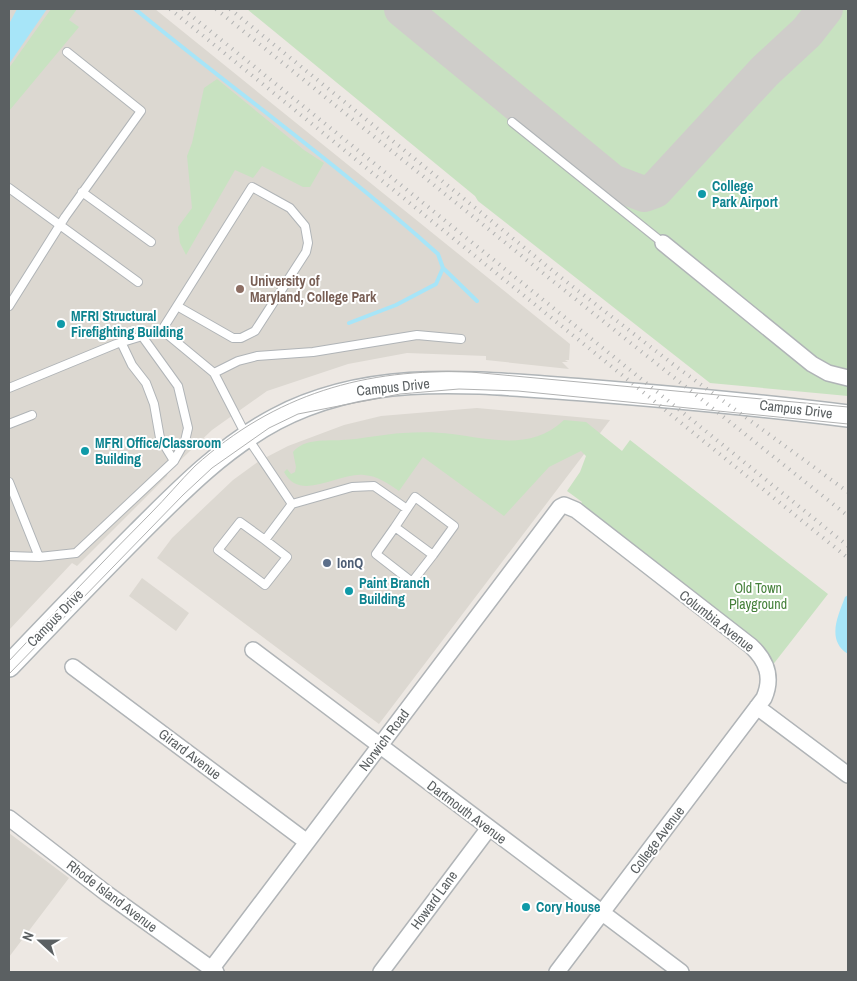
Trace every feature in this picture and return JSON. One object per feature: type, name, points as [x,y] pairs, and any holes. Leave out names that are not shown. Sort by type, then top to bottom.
[{"type":"main road","name":"Campus Drive","points":[[9,666],[182,489],[248,437],[277,419],[323,399],[363,388],[450,381],[730,402],[848,416]]},
{"type":"street","points":[[663,243],[812,364],[828,373],[848,378]]},
{"type":"street","name":"Columbia Avenue","points":[[560,507],[570,506],[576,510],[759,654],[768,671],[769,679],[764,698],[757,707]]},
{"type":"street","name":"Norwich Road","points":[[212,971],[560,507]]},
{"type":"street","name":"Dartmouth Avenue","points":[[253,650],[681,972]]},
{"type":"street","name":"Girard Avenue","points":[[73,667],[307,842]]},
{"type":"street","points":[[757,707],[848,775]]},
{"type":"street","name":"College Avenue","points":[[558,972],[757,707]]},
{"type":"street","name":"Rhode Island Avenue","points":[[9,818],[106,893],[212,971]]},
{"type":"street","name":"Howard Lane","points":[[381,972],[489,828]]},
{"type":"lane","points":[[9,306],[82,192],[141,111],[67,52]]},
{"type":"lane","points":[[512,122],[663,243]]},
{"type":"lane","points":[[9,388],[121,342],[162,330],[177,306],[252,187],[290,208],[300,217],[308,234],[306,252],[255,331],[241,338],[233,338],[177,306]]},
{"type":"lane","points":[[9,188],[138,282]]},
{"type":"lane","points":[[82,192],[151,242]]},
{"type":"lane","points":[[162,330],[214,373],[248,437],[292,504]]},
{"type":"lane","points":[[9,556],[39,557],[76,553],[174,461],[185,441],[188,428],[178,386],[142,336]]},
{"type":"lane","points":[[214,373],[238,361],[258,356],[313,352],[418,336],[461,339]]},
{"type":"lane","points":[[121,342],[132,365],[146,384],[154,404],[157,430],[174,461]]},
{"type":"lane","points":[[9,424],[32,415]]},
{"type":"lane","points":[[9,482],[39,557]]},
{"type":"lane","points":[[265,540],[292,504],[352,487],[374,486],[407,509]]},
{"type":"lane","points":[[415,497],[454,526],[412,582],[376,554],[395,527],[415,497]]},
{"type":"lane","points":[[240,522],[265,540],[286,557],[265,584],[218,550],[240,522]]},
{"type":"lane","points":[[395,527],[433,555]]},
{"type":"shaded area","name":"University of Maryland, College Park","points":[[9,9],[155,9],[570,344],[569,360],[565,360],[568,362],[562,362],[569,369],[486,360],[486,356],[407,353],[348,364],[267,391],[212,430],[168,472],[167,476],[77,566],[72,563],[9,630]]},
{"type":"shaded area","points":[[477,408],[610,420],[379,724],[157,558],[172,538],[233,480],[259,461],[288,446],[344,425],[381,416]]},
{"type":"shaded area","points":[[142,578],[189,613],[176,631],[129,596]]},
{"type":"shaded area","points":[[9,833],[69,878],[9,957]]},
{"type":"green space","points":[[51,9],[77,9],[69,20],[79,27],[9,111],[9,68]]},
{"type":"green space","name":"College Park Airport","points":[[247,9],[848,9],[848,396],[710,383],[478,201],[475,196]]},
{"type":"green space","points":[[217,79],[304,150],[324,163],[310,187],[303,187],[262,166],[253,178],[235,170],[186,255],[180,243],[178,227],[192,208],[187,156],[192,143],[204,88]]},
{"type":"green space","name":"Old Town Playground","points":[[564,420],[586,422],[622,451],[630,440],[828,594],[768,671],[765,662],[576,510],[582,502],[567,491],[580,472],[586,456],[581,451],[549,467],[504,516],[423,457],[399,491],[378,478],[364,475],[354,475],[310,486],[300,485],[291,481],[284,472],[287,469],[291,474],[295,472],[293,452],[309,442],[422,432],[446,433],[496,440],[525,439],[551,430]]},
{"type":"water","points":[[17,9],[47,9],[9,64],[9,24]]},
{"type":"water","points":[[848,595],[848,654],[837,642],[836,627],[839,612],[845,597]]},
{"type":"waterway","points":[[135,9],[326,160],[438,254],[443,268],[436,284],[396,305],[349,323]]},
{"type":"waterway","points":[[443,268],[477,301]]},
{"type":"taxiway","points":[[402,9],[612,182],[644,194],[655,190],[765,71],[807,32],[825,9]]},
{"type":"tram line","points":[[9,661],[195,466],[225,441],[257,420],[323,390],[358,381],[394,375],[432,372],[471,372],[848,407]]},
{"type":"tram line","points":[[9,674],[183,495],[212,468],[269,428],[298,414],[400,394],[459,389],[518,391],[848,424]]},
{"type":"railway","points":[[170,9],[848,558]]},
{"type":"railway","points":[[183,9],[848,546]]},
{"type":"railway","points":[[216,9],[848,516]]},
{"type":"railway","points":[[230,9],[563,279],[674,365],[848,492]]},
{"type":"place","name":"College Park Airport","points":[[702,194]]},
{"type":"place","name":"University of Maryland, College Park","points":[[240,289]]},
{"type":"place","name":"MFRI Structural Firefighting Building","points":[[61,324]]},
{"type":"place","name":"MFRI Office/Classroom Building","points":[[85,451]]},
{"type":"place","name":"IonQ","points":[[327,563]]},
{"type":"place","name":"Paint Branch Building","points":[[349,591]]},
{"type":"place","name":"Cory House","points":[[526,907]]}]
